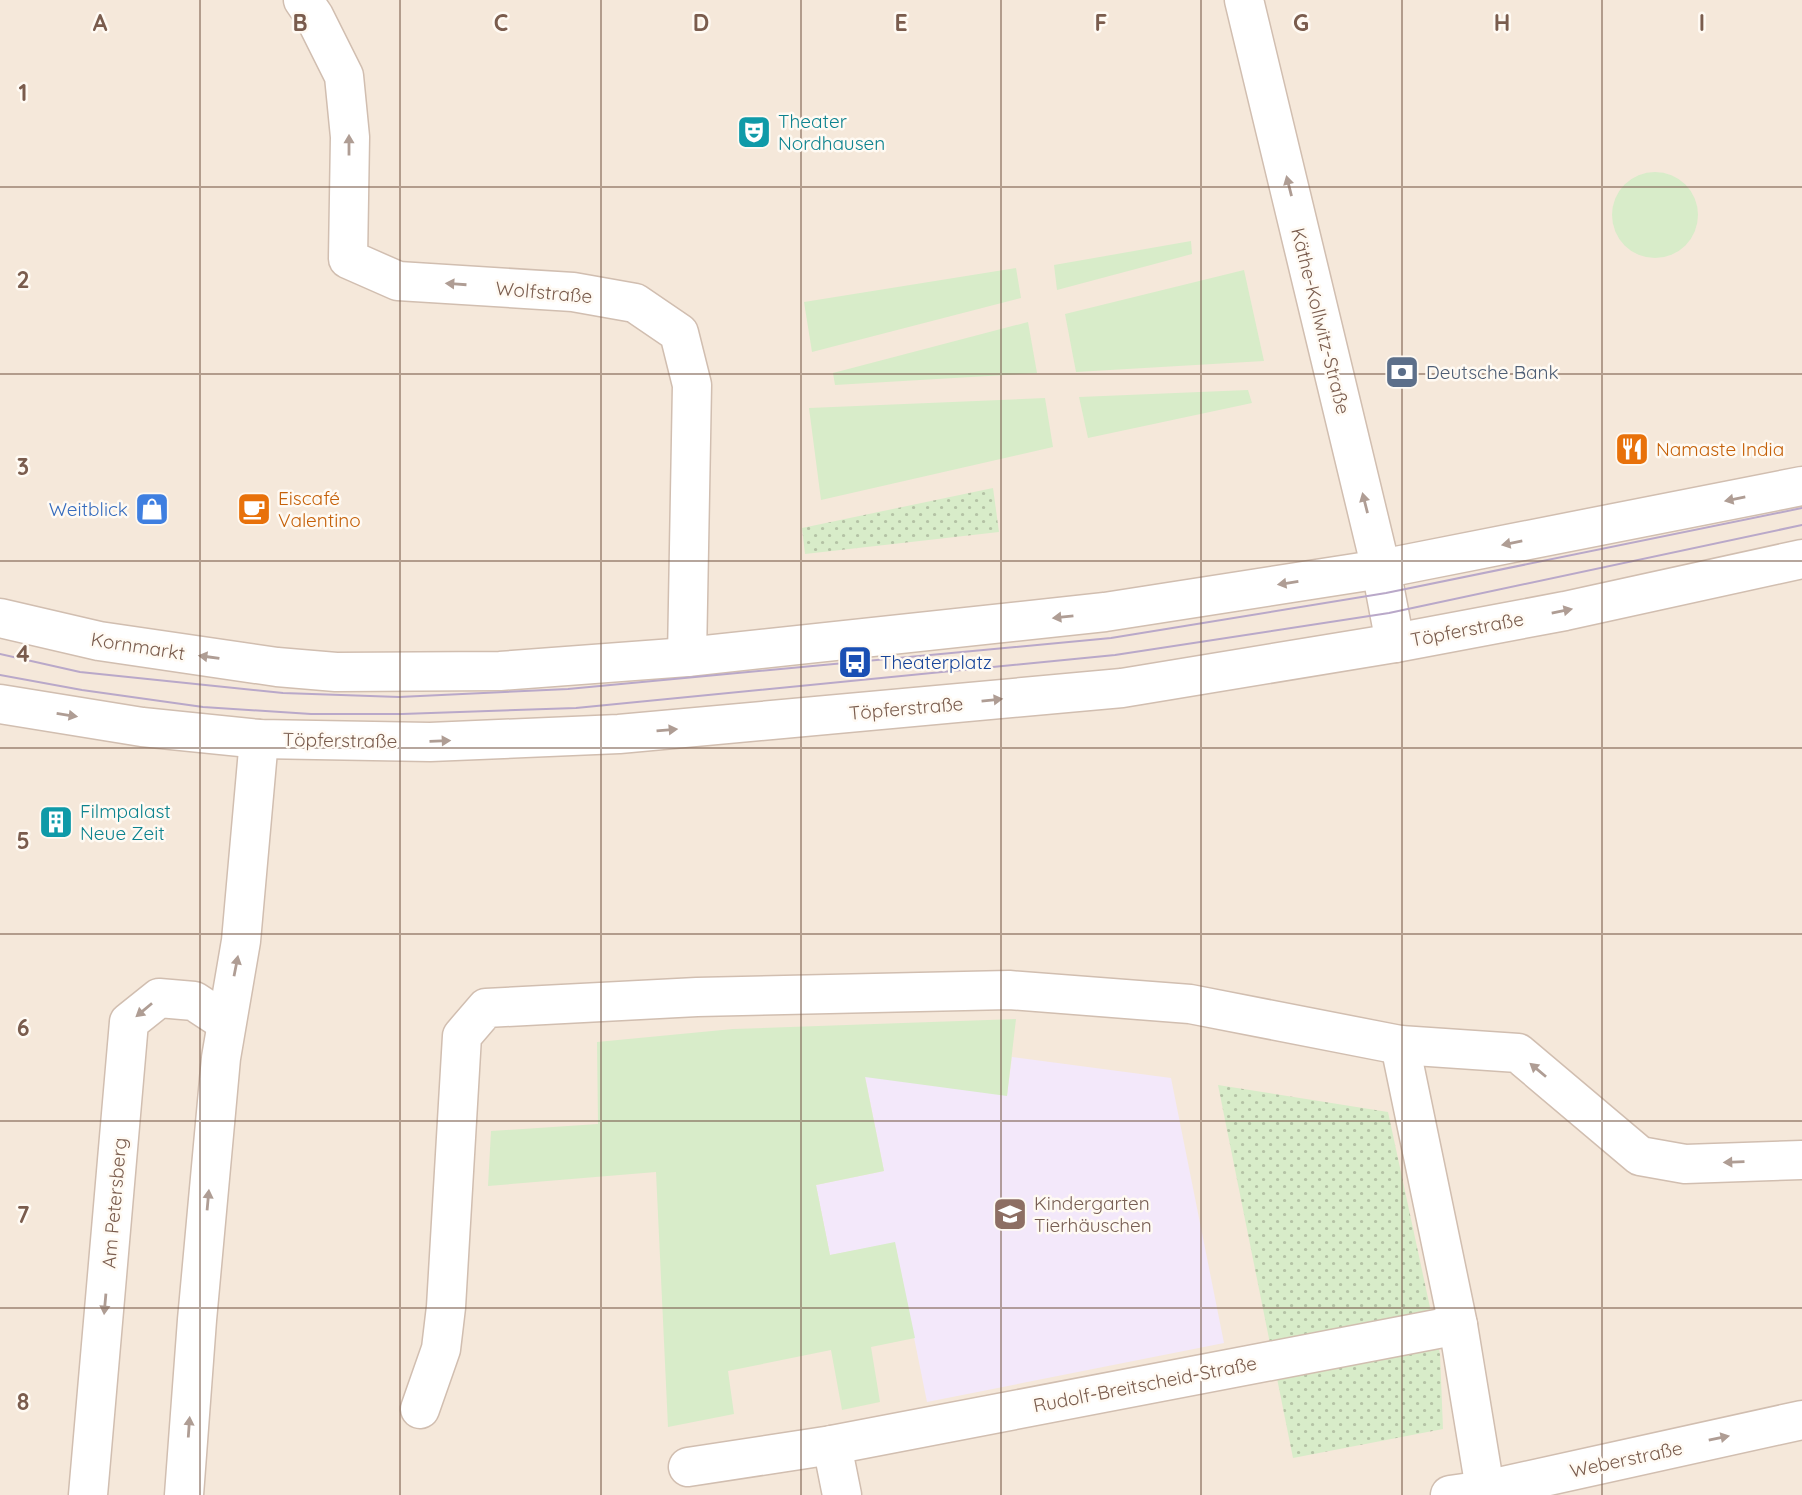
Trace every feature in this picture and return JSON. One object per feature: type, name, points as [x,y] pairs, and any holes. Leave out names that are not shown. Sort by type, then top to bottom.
[{"type":"street","name":"Wolfstraße","points":[[303,0],[344,76],[349,137],[348,259],[398,281],[573,292],[635,303],[679,333],[692,385],[687,657]]},
{"type":"street","name":"Käthe-Kollwitz-Straße","points":[[1244,0],[1381,569],[1395,643]]},
{"type":"street","points":[[687,657],[1105,612],[1381,569],[1802,486]]},
{"type":"street","name":"Töpferstraße","points":[[0,704],[142,726],[259,738],[430,742],[619,734],[1122,688],[1395,643],[1564,611],[1802,559]]},
{"type":"street","name":"Kornmarkt","points":[[0,618],[99,641],[277,667],[336,672],[500,671],[687,657]]},
{"type":"street","points":[[184,1495],[197,1320],[226,1022],[241,941],[259,738]]},
{"type":"street","points":[[420,1409],[441,1349],[446,1307],[462,1036],[486,1008],[697,997],[1009,990],[1190,1004],[1400,1045],[1517,1053],[1640,1156],[1685,1164],[1802,1160]]},
{"type":"street","name":"Am Petersberg","points":[[88,1495],[130,1022],[159,998],[194,1001],[226,1022]]},
{"type":"street","points":[[1400,1045],[1458,1325],[1474,1493]]},
{"type":"street","name":"Rudolf-Breitscheid-Straße","points":[[688,1467],[832,1445],[1458,1325]]},
{"type":"street","name":"Weberstraße","points":[[1474,1493],[1802,1420]]},
{"type":"street","points":[[832,1445],[842,1495]]},
{"type":"shaded area","points":[[0,0],[1802,0],[1802,1495],[0,1495]]},
{"type":"shaded area","name":"Kindergarten Tierhäuschen","points":[[1012,1057],[1171,1078],[1224,1343],[927,1402],[895,1243],[830,1255],[816,1185],[884,1171],[865,1076],[1007,1095]]},
{"type":"green space","points":[[1655,172],[1679,179],[1691,191],[1698,215],[1691,239],[1679,251],[1655,258],[1631,251],[1619,239],[1612,215],[1619,191],[1631,179]]},
{"type":"green space","points":[[1191,241],[1192,254],[1057,290],[1054,265]]},
{"type":"green space","points":[[1016,268],[1021,298],[812,352],[804,302]]},
{"type":"green space","points":[[1244,270],[1264,361],[1076,372],[1065,314]]},
{"type":"green space","points":[[1028,322],[1037,373],[835,385],[833,373]]},
{"type":"green space","points":[[1248,390],[1252,403],[1088,438],[1079,397]]},
{"type":"green space","points":[[1045,398],[1053,447],[821,500],[809,408]]},
{"type":"green space","points":[[993,488],[999,532],[805,554],[802,528]]},
{"type":"green space","points":[[1016,1019],[1007,1096],[865,1077],[884,1171],[816,1185],[830,1255],[895,1242],[915,1338],[871,1347],[880,1402],[842,1410],[831,1350],[728,1371],[734,1414],[668,1427],[656,1172],[488,1186],[491,1131],[598,1124],[597,1042],[733,1029]]},
{"type":"green space","points":[[1218,1085],[1388,1112],[1440,1354],[1443,1429],[1293,1458]]},
{"type":"tram line","points":[[0,654],[80,672],[283,693],[399,697],[568,689],[1111,638],[1386,593],[1802,508]]},
{"type":"tram line","points":[[0,675],[203,707],[311,714],[576,708],[1115,655],[1389,613],[1802,525]]},
{"type":"place","name":"Theater Nordhausen","points":[[754,132]]},
{"type":"place","name":"Deutsche Bank","points":[[1402,372]]},
{"type":"place","name":"Namaste India","points":[[1632,449]]},
{"type":"place","name":"Weitblick","points":[[152,509]]},
{"type":"place","name":"Eiscafé Valentino","points":[[254,509]]},
{"type":"place","name":"Theaterplatz","points":[[855,662]]},
{"type":"place","name":"Filmpalast Neue Zeit","points":[[56,822]]},
{"type":"place","name":"Kindergarten Tierhäuschen","points":[[1010,1214]]}]
